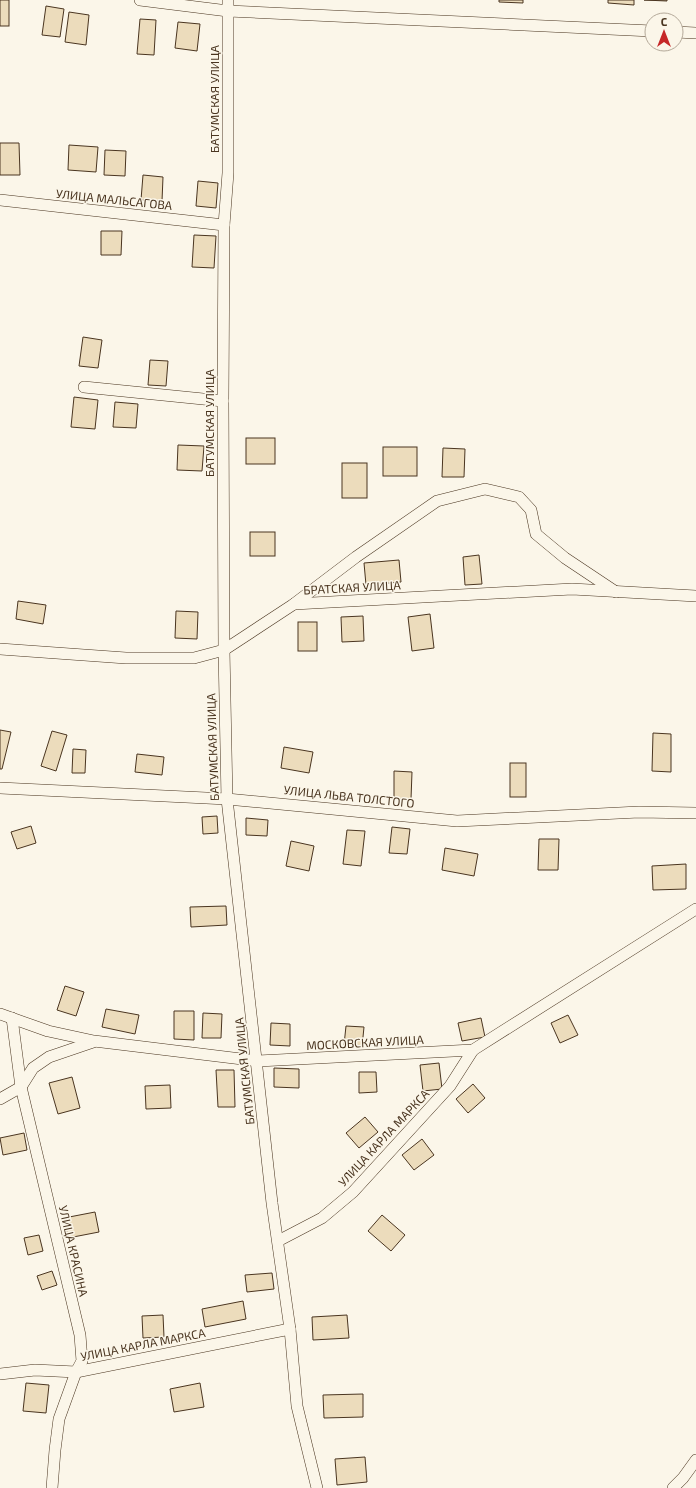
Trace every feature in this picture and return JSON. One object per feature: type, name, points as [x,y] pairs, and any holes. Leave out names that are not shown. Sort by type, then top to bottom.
[{"type":"street","points":[[140,0],[644,31]]},
{"type":"street","name":"БАТУМСКАЯ УЛИЦА","points":[[228,6],[228,173],[224,225],[222,401],[227,799],[258,1061],[272,1195],[290,1329],[297,1406],[316,1488]]},
{"type":"street","points":[[684,32],[696,33]]},
{"type":"street","name":"УЛИЦА МАЛЬСАГОВА","points":[[0,200],[224,225]]},
{"type":"street","points":[[84,387],[222,401]]},
{"type":"street","points":[[294,604],[356,557],[437,500],[485,488],[519,498],[531,510],[536,534],[565,558],[617,592]]},
{"type":"street","name":"БРАТСКАЯ УЛИЦА","points":[[0,649],[126,658],[194,658],[224,650],[294,604],[572,589],[696,596]]},
{"type":"street","name":"УЛИЦА ЛЬВА ТОЛСТОГО","points":[[0,788],[227,799],[458,821],[639,812],[696,813]]},
{"type":"street","name":"МОСКОВСКАЯ УЛИЦА","points":[[0,1014],[48,1031],[94,1041],[258,1061],[473,1050],[696,910]]},
{"type":"street","name":"УЛИЦА КРАСИНА","points":[[12,1018],[21,1087],[80,1334],[82,1361],[76,1372],[59,1419],[52,1488]]},
{"type":"street","points":[[0,1099],[21,1087],[33,1068],[49,1057],[94,1041]]},
{"type":"street","name":"УЛИЦА КАРЛА МАРКСА","points":[[278,1241],[322,1218],[353,1192],[450,1086],[473,1050]]},
{"type":"street","name":"УЛИЦА КАРЛА МАРКСА","points":[[0,1374],[35,1370],[76,1372],[290,1329]]},
{"type":"street","points":[[673,1488],[683,1478],[696,1460]]},
{"type":"building","points":[[0,0],[9,0],[9,26],[0,26]]},
{"type":"building","points":[[499,0],[523,0],[523,3],[499,2]]},
{"type":"building","points":[[608,0],[634,0],[634,5],[608,3]]},
{"type":"building","points":[[644,0],[667,0],[667,1]]},
{"type":"building","points":[[46,6],[64,9],[60,37],[42,35]]},
{"type":"building","points":[[69,12],[89,15],[86,45],[65,42]]},
{"type":"building","points":[[140,19],[156,20],[154,55],[137,54]]},
{"type":"building","points":[[178,22],[200,24],[197,51],[175,48]]},
{"type":"building","points":[[0,143],[19,143],[20,175],[0,175]]},
{"type":"building","points":[[69,145],[98,147],[96,172],[68,170]]},
{"type":"building","points":[[105,150],[126,151],[125,176],[104,175]]},
{"type":"building","points":[[143,175],[163,177],[162,201],[141,200]]},
{"type":"building","points":[[198,181],[218,183],[216,208],[196,206]]},
{"type":"building","points":[[101,231],[122,231],[121,255],[101,255]]},
{"type":"building","points":[[194,235],[216,236],[214,268],[192,267]]},
{"type":"building","points":[[83,337],[102,340],[98,368],[79,366]]},
{"type":"building","points":[[150,360],[168,361],[166,386],[148,385]]},
{"type":"building","points":[[74,397],[98,400],[95,429],[71,427]]},
{"type":"building","points":[[115,402],[138,404],[136,428],[113,427]]},
{"type":"building","points":[[246,438],[275,438],[275,464],[246,464]]},
{"type":"building","points":[[178,445],[204,446],[202,471],[177,470]]},
{"type":"building","points":[[383,447],[417,447],[417,476],[383,476]]},
{"type":"building","points":[[443,448],[465,449],[464,477],[442,477]]},
{"type":"building","points":[[342,463],[367,463],[367,498],[342,498]]},
{"type":"building","points":[[250,532],[275,532],[275,556],[250,556]]},
{"type":"building","points":[[479,555],[482,584],[465,585],[463,557]]},
{"type":"building","points":[[399,560],[401,582],[366,585],[364,563]]},
{"type":"building","points":[[18,601],[46,605],[43,624],[16,619]]},
{"type":"building","points":[[176,611],[198,612],[197,639],[175,638]]},
{"type":"building","points":[[430,614],[434,648],[412,651],[408,617]]},
{"type":"building","points":[[363,616],[364,641],[342,642],[341,617]]},
{"type":"building","points":[[298,622],[317,622],[317,651],[298,651]]},
{"type":"building","points":[[0,730],[11,732],[2,769],[0,769]]},
{"type":"building","points":[[52,731],[67,735],[56,771],[41,766]]},
{"type":"building","points":[[653,733],[671,734],[671,772],[652,771]]},
{"type":"building","points":[[284,747],[313,752],[309,773],[281,768]]},
{"type":"building","points":[[73,749],[86,750],[85,773],[72,773]]},
{"type":"building","points":[[137,754],[164,757],[162,775],[135,772]]},
{"type":"building","points":[[510,763],[526,763],[526,797],[510,797]]},
{"type":"building","points":[[394,771],[412,772],[411,799],[394,799]]},
{"type":"building","points":[[217,816],[218,833],[203,834],[202,817]]},
{"type":"building","points":[[246,818],[268,820],[267,836],[246,835]]},
{"type":"building","points":[[31,826],[36,843],[17,849],[11,832]]},
{"type":"building","points":[[392,827],[410,829],[407,854],[389,853]]},
{"type":"building","points":[[347,830],[365,831],[361,866],[343,864]]},
{"type":"building","points":[[539,839],[559,839],[558,870],[538,870]]},
{"type":"building","points":[[291,841],[314,846],[309,871],[286,866]]},
{"type":"building","points":[[445,848],[478,854],[474,876],[442,870]]},
{"type":"building","points":[[686,864],[686,889],[653,890],[652,866]]},
{"type":"building","points":[[226,906],[227,925],[191,927],[190,907]]},
{"type":"building","points":[[65,986],[84,992],[76,1016],[57,1010]]},
{"type":"building","points":[[106,1009],[139,1015],[135,1034],[102,1027]]},
{"type":"building","points":[[174,1011],[194,1011],[194,1040],[174,1039]]},
{"type":"building","points":[[203,1013],[222,1014],[221,1038],[202,1038]]},
{"type":"building","points":[[568,1015],[578,1035],[560,1043],[551,1023]]},
{"type":"building","points":[[481,1018],[485,1037],[462,1041],[458,1023]]},
{"type":"building","points":[[271,1023],[290,1024],[290,1046],[270,1045]]},
{"type":"building","points":[[346,1026],[364,1027],[362,1047],[344,1045]]},
{"type":"building","points":[[439,1063],[442,1089],[423,1091],[420,1065]]},
{"type":"building","points":[[274,1068],[299,1069],[299,1088],[274,1087]]},
{"type":"building","points":[[216,1070],[234,1070],[235,1107],[218,1107]]},
{"type":"building","points":[[359,1072],[376,1072],[377,1092],[359,1093]]},
{"type":"building","points":[[72,1077],[80,1108],[58,1114],[49,1083]]},
{"type":"building","points":[[473,1084],[485,1098],[468,1113],[456,1099]]},
{"type":"building","points":[[170,1085],[171,1108],[146,1109],[145,1086]]},
{"type":"building","points":[[365,1117],[378,1132],[359,1148],[346,1133]]},
{"type":"building","points":[[24,1133],[27,1150],[3,1155],[0,1138]]},
{"type":"building","points":[[422,1139],[434,1155],[414,1170],[402,1155]]},
{"type":"building","points":[[95,1212],[99,1232],[68,1238],[64,1218]]},
{"type":"building","points":[[382,1215],[405,1235],[391,1251],[368,1231]]},
{"type":"building","points":[[39,1235],[43,1251],[28,1255],[24,1238]]},
{"type":"building","points":[[52,1271],[57,1285],[42,1290],[37,1276]]},
{"type":"building","points":[[272,1273],[274,1289],[247,1292],[245,1275]]},
{"type":"building","points":[[243,1301],[246,1319],[205,1327],[202,1309]]},
{"type":"building","points":[[163,1315],[164,1337],[143,1338],[142,1316]]},
{"type":"building","points":[[347,1315],[349,1338],[313,1340],[312,1317]]},
{"type":"building","points":[[26,1383],[49,1385],[46,1413],[23,1411]]},
{"type":"building","points":[[200,1383],[204,1407],[174,1412],[170,1389]]},
{"type":"building","points":[[363,1394],[363,1417],[324,1418],[323,1395]]},
{"type":"building","points":[[365,1457],[367,1482],[337,1485],[335,1459]]}]
